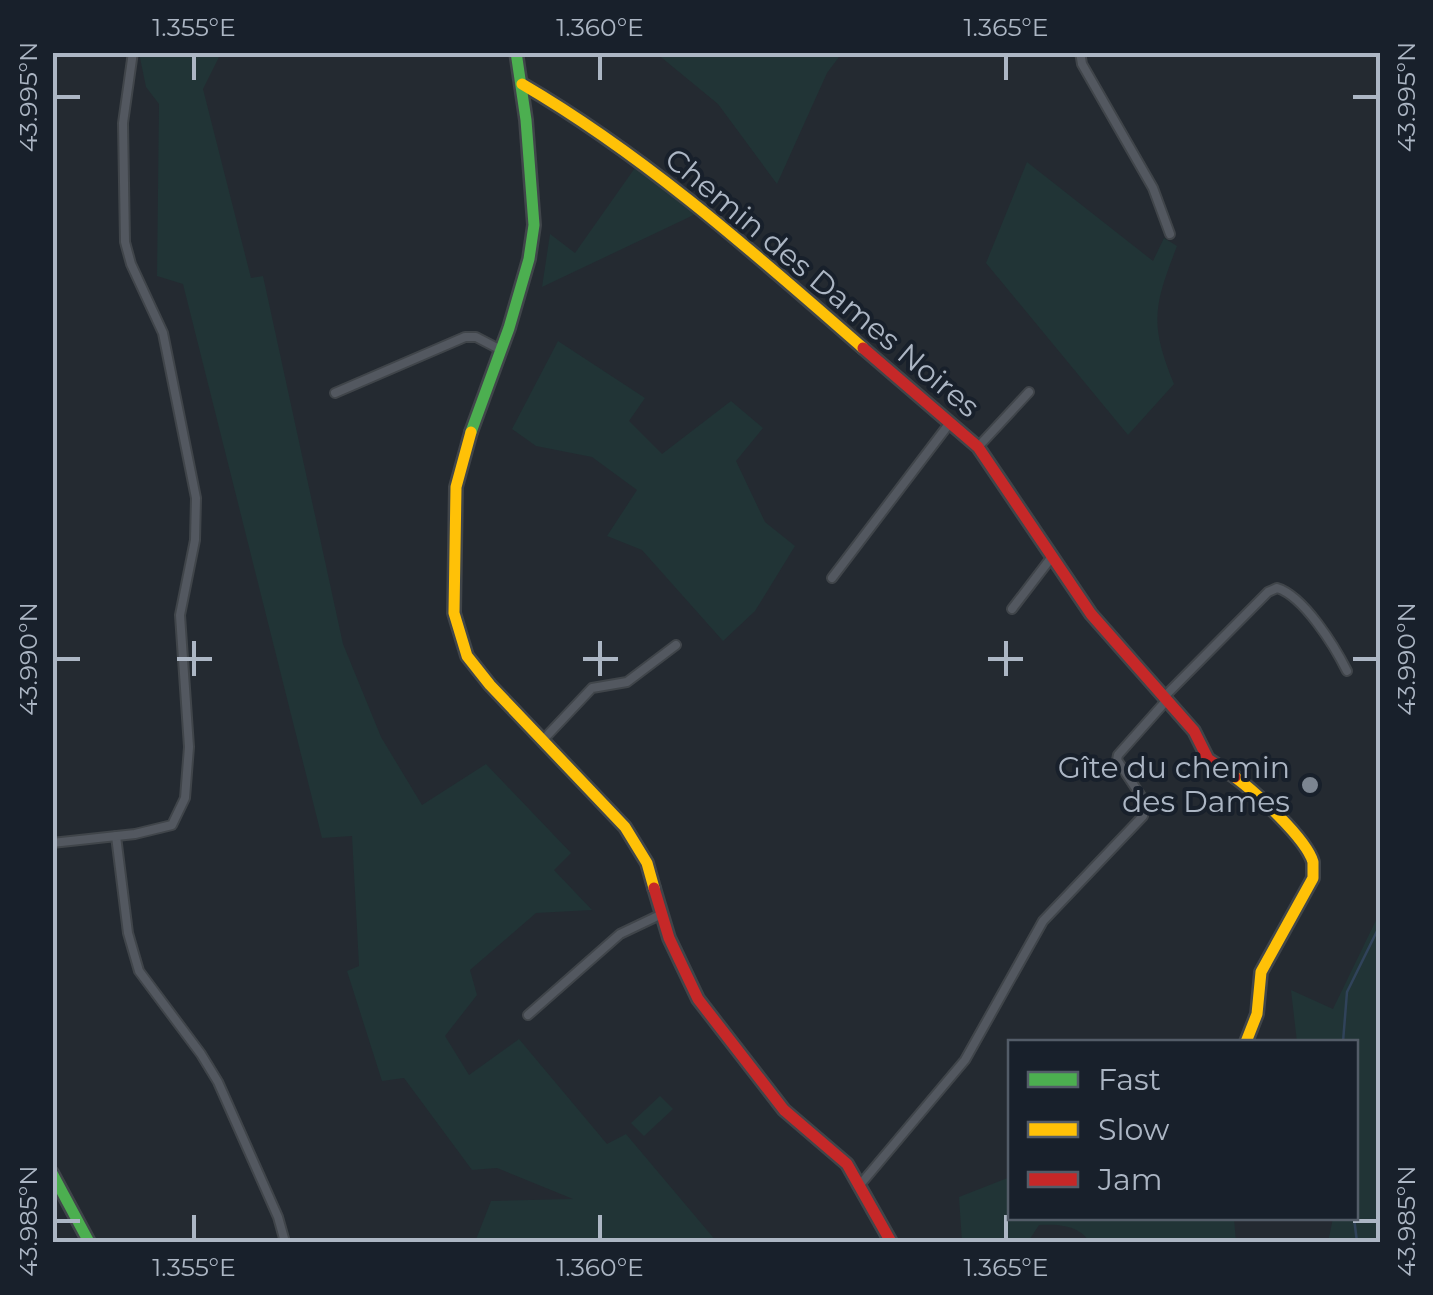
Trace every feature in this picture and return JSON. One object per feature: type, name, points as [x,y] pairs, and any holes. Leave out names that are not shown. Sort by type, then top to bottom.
[{"type":"street","points":[[52,843],[154,831],[172,825],[185,798],[189,747],[180,615],[197,519],[196,498],[162,333],[131,264],[126,242],[124,123],[133,52]]},
{"type":"street","points":[[516,52],[534,225],[529,259],[456,487],[454,613],[467,656],[542,742],[626,828],[641,850],[686,978],[710,1016],[784,1110],[835,1151],[852,1171],[891,1242]]},
{"type":"street","points":[[1080,52],[1082,64],[1152,188],[1170,234]]},
{"type":"street","name":"Chemin des Dames Noires","points":[[522,84],[584,120],[716,220],[978,448],[1094,617],[1194,732],[1208,759],[1258,793],[1304,846],[1313,862],[1313,878],[1261,972],[1257,1014],[1247,1040]]},
{"type":"street","points":[[335,393],[464,337],[476,337],[501,350]]},
{"type":"street","points":[[978,448],[1029,392]]},
{"type":"street","points":[[832,578],[949,424]]},
{"type":"street","points":[[1012,608],[1051,558]]},
{"type":"street","points":[[858,1186],[965,1060],[1044,921],[1143,816],[1144,802],[1117,760],[1165,699],[1268,592],[1277,588],[1304,609],[1347,671]]},
{"type":"street","points":[[542,742],[592,688],[627,682],[676,645]]},
{"type":"street","points":[[116,836],[128,933],[140,971],[202,1054],[218,1082],[278,1217],[285,1242]]},
{"type":"street","points":[[528,1015],[620,934],[662,914]]},
{"type":"street","points":[[52,1173],[88,1242]]},
{"type":"shaded area","points":[[139,53],[221,53],[203,89],[251,278],[263,276],[343,644],[381,737],[422,805],[486,764],[571,853],[554,870],[592,910],[536,913],[470,970],[477,995],[445,1036],[469,1075],[519,1039],[607,1144],[626,1134],[717,1242],[475,1242],[491,1201],[573,1199],[497,1168],[472,1170],[404,1078],[382,1081],[347,971],[359,966],[352,836],[322,838],[183,284],[157,276],[159,104],[146,87]]},
{"type":"shaded area","points":[[656,53],[842,53],[827,73],[777,184],[718,104]]},
{"type":"shaded area","points":[[1027,162],[1153,261],[1164,238],[1177,246],[1163,284],[1158,315],[1161,345],[1174,384],[1128,435],[986,263]]},
{"type":"shaded area","points":[[637,165],[700,212],[542,287],[550,234],[575,253]]},
{"type":"shaded area","points":[[558,341],[645,398],[629,421],[662,454],[731,401],[763,428],[736,461],[765,522],[795,546],[755,611],[723,641],[642,550],[607,536],[637,490],[592,457],[536,446],[512,429]]},
{"type":"shaded area","points":[[1380,912],[1380,1242],[1328,1242],[1333,1220],[1358,1220],[1358,1040],[1297,1040],[1291,990],[1333,1009]]},
{"type":"shaded area","points":[[660,1096],[673,1109],[644,1136],[631,1123]]},
{"type":"shaded area","points":[[1008,1178],[1008,1220],[1234,1220],[1236,1242],[1090,1242],[1074,1229],[1039,1225],[1028,1242],[962,1242],[959,1197]]},
{"type":"waterway","points":[[1343,1040],[1347,992],[1380,925]]},
{"type":"waterway","points":[[1354,1220],[1357,1242]]},
{"type":"traffic: fast","points":[[471,432],[509,328],[529,259],[534,225],[516,52]]},
{"type":"traffic: fast","points":[[52,1173],[89,1242]]},
{"type":"traffic: slow","points":[[522,84],[656,175],[863,348]]},
{"type":"traffic: slow","points":[[471,432],[456,487],[454,613],[467,656],[625,827],[647,863],[654,888]]},
{"type":"traffic: slow","points":[[1235,777],[1291,829],[1313,862],[1313,878],[1261,972],[1257,1014],[1247,1040]]},
{"type":"traffic: jam","points":[[863,348],[978,447],[1091,614],[1194,731],[1208,759],[1235,777]]},
{"type":"traffic: jam","points":[[654,888],[669,938],[698,999],[784,1110],[847,1164],[891,1242]]},
{"type":"place","name":"Gîte du chemin des Dames","points":[[1310,785]]}]
